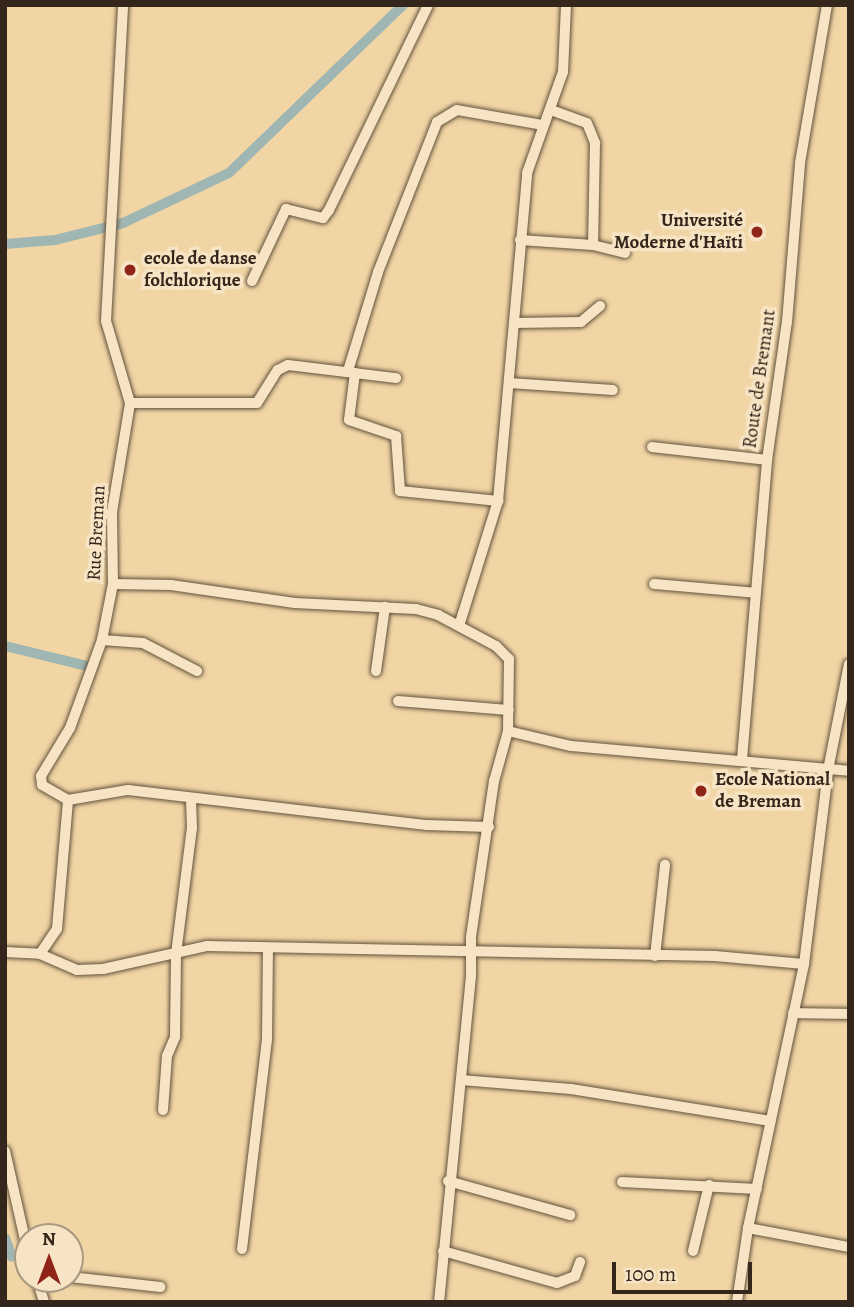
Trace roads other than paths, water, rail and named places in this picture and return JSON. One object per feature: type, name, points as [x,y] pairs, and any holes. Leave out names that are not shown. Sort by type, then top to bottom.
[{"type":"street","name":"Rue Breman","points":[[68,800],[42,785],[41,776],[70,728],[102,640],[113,584],[112,512],[130,403],[106,321],[123,5]]},
{"type":"street","points":[[253,281],[286,209],[323,218],[329,211],[428,5]]},
{"type":"street","points":[[459,626],[498,501],[527,173],[563,72],[566,5]]},
{"type":"street","name":"Route de Bremant","points":[[742,759],[766,460],[787,322],[800,163],[827,5]]},
{"type":"street","points":[[498,501],[400,491],[396,436],[349,420],[351,372],[378,272],[437,122],[457,110],[543,125]]},
{"type":"street","points":[[551,110],[587,123],[595,143],[593,245]]},
{"type":"street","points":[[520,240],[593,245],[625,253]]},
{"type":"street","points":[[514,323],[581,322],[600,306]]},
{"type":"street","points":[[130,403],[238,406],[257,403],[278,370],[288,365],[396,378]]},
{"type":"street","points":[[509,383],[613,390]]},
{"type":"street","points":[[652,447],[766,460]]},
{"type":"street","points":[[113,584],[220,590],[295,603],[385,607],[439,615],[496,646],[509,659],[508,731],[494,781],[472,951],[461,1080],[448,1181],[439,1302]]},
{"type":"street","points":[[654,584],[756,593]]},
{"type":"street","points":[[376,671],[385,607]]},
{"type":"street","points":[[102,640],[143,643],[197,671]]},
{"type":"street","points":[[737,1302],[748,1228],[804,964],[828,770],[849,664]]},
{"type":"street","points":[[398,701],[509,710]]},
{"type":"street","points":[[508,731],[581,747],[714,761],[742,759],[849,771]]},
{"type":"street","points":[[40,954],[57,929],[68,800],[128,790],[191,800],[489,827]]},
{"type":"street","points":[[163,1110],[167,1056],[175,1037],[177,954],[192,828],[191,800]]},
{"type":"street","points":[[655,956],[664,865]]},
{"type":"street","points":[[5,952],[40,954],[77,970],[103,969],[207,946],[268,950],[472,951],[655,956],[804,964]]},
{"type":"street","points":[[242,1249],[267,1040],[268,950]]},
{"type":"street","points":[[793,1013],[849,1014]]},
{"type":"street","points":[[461,1080],[571,1089],[770,1121]]},
{"type":"street","points":[[5,1150],[21,1223]]},
{"type":"street","points":[[448,1181],[570,1215]]},
{"type":"street","points":[[622,1182],[757,1189]]},
{"type":"street","points":[[693,1251],[709,1185]]},
{"type":"street","points":[[748,1228],[849,1247]]},
{"type":"street","points":[[443,1251],[557,1283],[575,1276],[580,1262]]},
{"type":"street","points":[[84,1279],[160,1287]]},
{"type":"waterway","points":[[5,244],[55,240],[123,223],[229,173],[403,5]]},
{"type":"waterway","points":[[5,646],[87,666]]},
{"type":"waterway","points":[[5,1238],[12,1257]]},
{"type":"place","name":"Université Moderne d'Haïti","points":[[757,232]]},
{"type":"place","name":"ecole de danse folchlorique","points":[[130,270]]},
{"type":"place","name":"Ecole National de Breman","points":[[701,791]]}]
